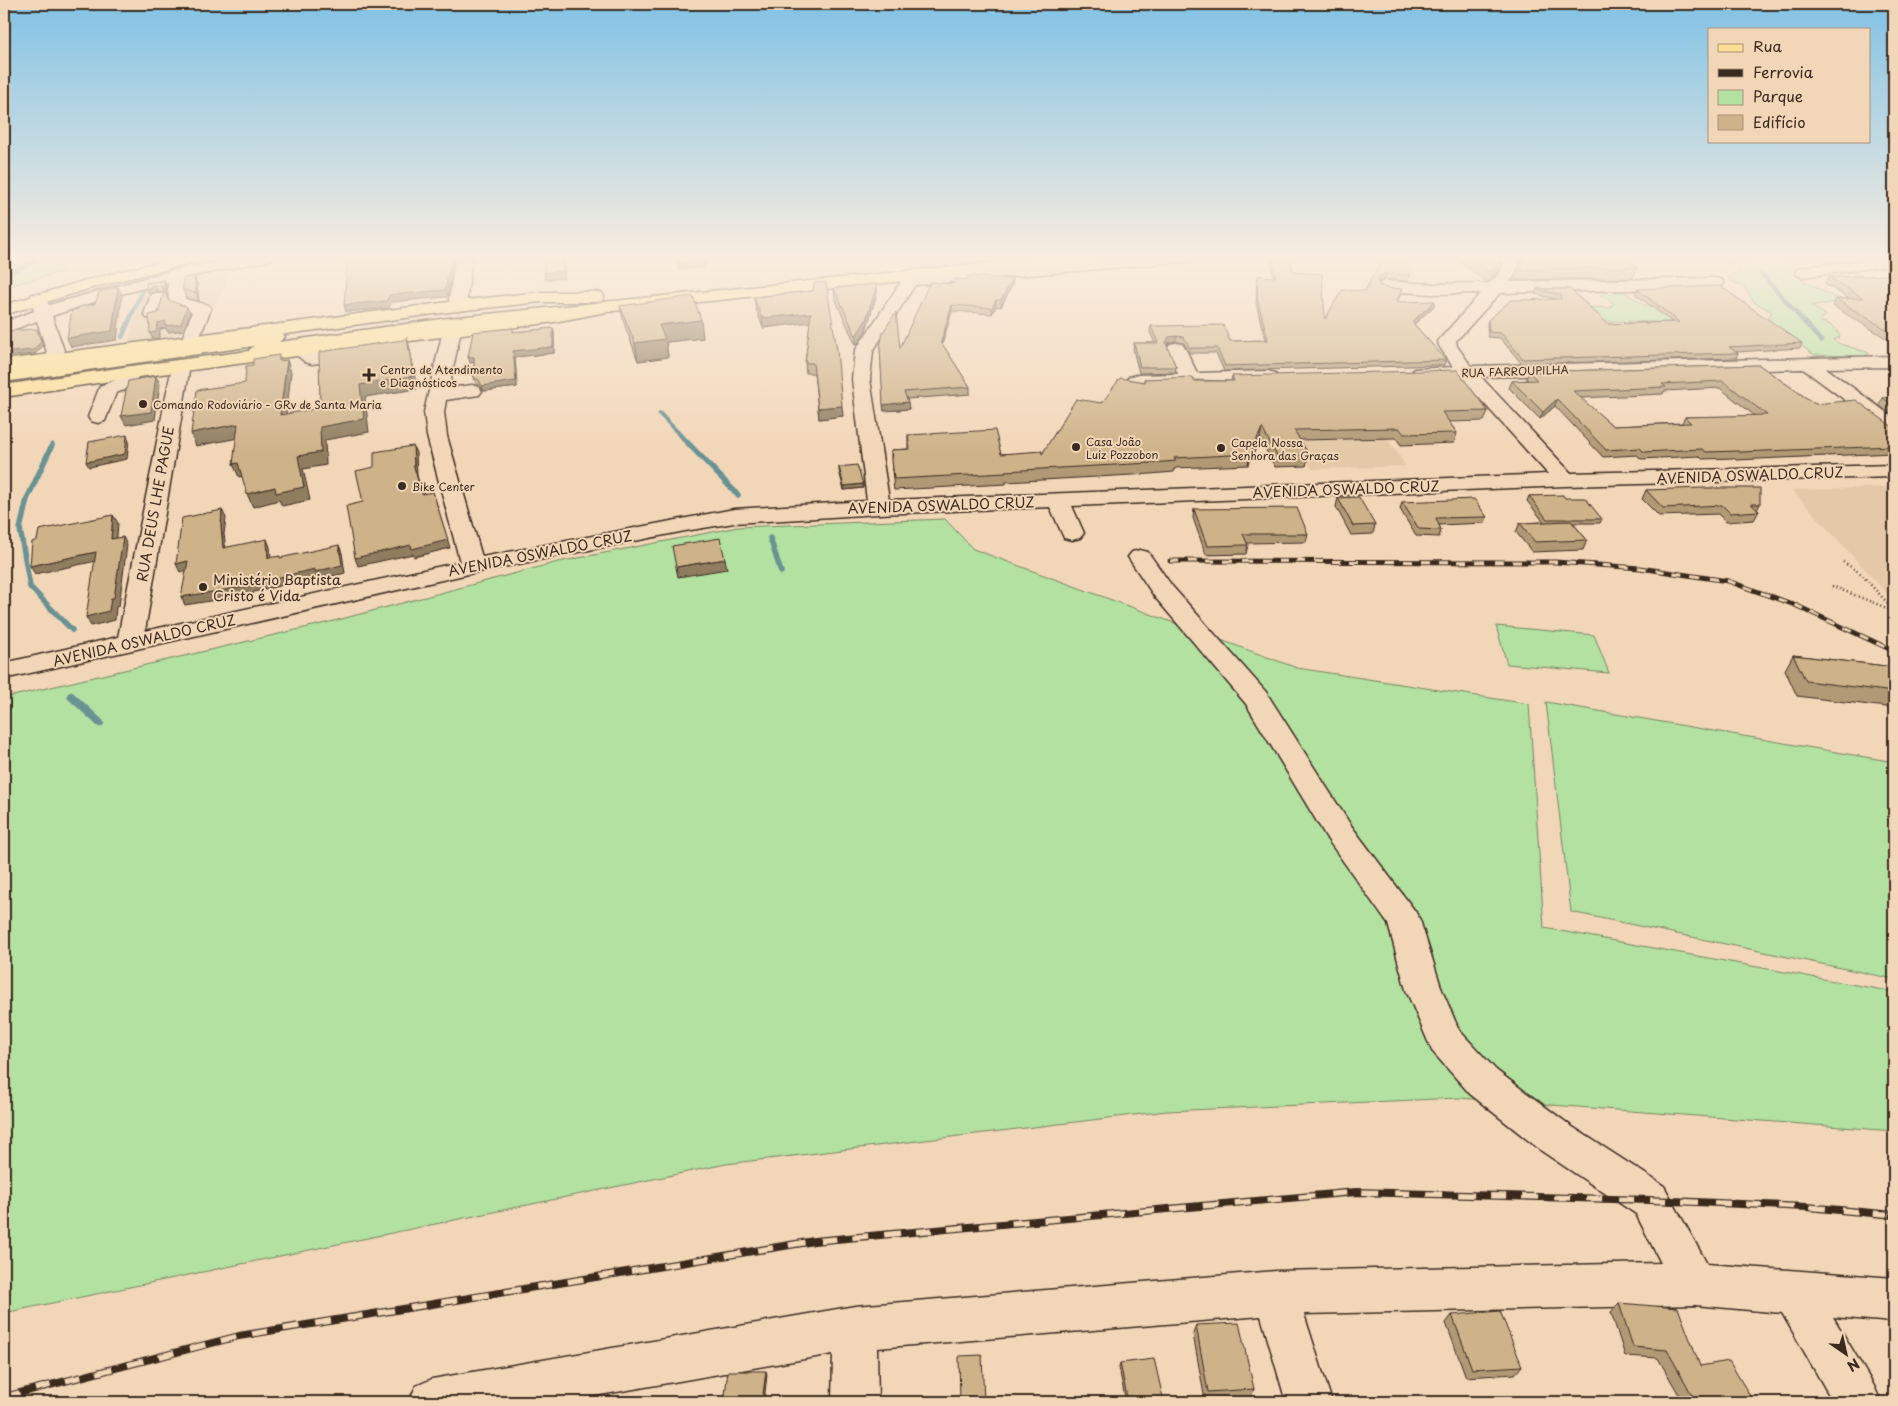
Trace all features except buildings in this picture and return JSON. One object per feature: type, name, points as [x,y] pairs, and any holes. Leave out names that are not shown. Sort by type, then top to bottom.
[{"type":"main road","points":[[4,366],[341,322]]},
{"type":"main road","points":[[4,376],[394,322]]},
{"type":"main road","points":[[4,386],[458,322]]},
{"type":"main road","points":[[414,335],[518,322]]},
{"type":"main road","points":[[4,391],[300,350]]},
{"type":"street","points":[[46,322],[58,359]]},
{"type":"street","points":[[190,342],[197,322]]},
{"type":"street","points":[[879,507],[861,379],[864,351],[883,322]]},
{"type":"street","points":[[1464,322],[1447,340],[1448,346],[1466,372],[1565,480]]},
{"type":"street","points":[[452,330],[434,412],[437,436],[473,566]]},
{"type":"street","points":[[300,350],[312,358],[400,346],[414,335]]},
{"type":"street","points":[[1176,348],[1190,380]]},
{"type":"street","name":"RUA FARROUPILHA","points":[[1406,374],[1894,361]]},
{"type":"street","points":[[1807,363],[1894,427]]},
{"type":"street","name":"RUA DEUS LHE PAGUE","points":[[130,643],[181,366]]},
{"type":"street","points":[[98,417],[106,390],[126,383],[131,372]]},
{"type":"street","points":[[1136,381],[1288,377]]},
{"type":"street","points":[[438,396],[472,392]]},
{"type":"street","name":"AVENIDA OSWALDO CRUZ","points":[[4,672],[473,566],[734,516],[879,507],[1565,480],[1894,471]]},
{"type":"street","points":[[1058,500],[1072,533]]},
{"type":"street","points":[[1140,557],[1163,590],[1256,698],[1339,832],[1403,920],[1424,990],[1445,1040],[1483,1082],[1557,1139],[1650,1200],[1695,1284]]},
{"type":"street","points":[[432,1402],[855,1328],[1276,1293],[1695,1284],[1894,1300]]},
{"type":"street","points":[[1794,1292],[1858,1402]]},
{"type":"street","points":[[1276,1293],[1309,1402]]},
{"type":"street","points":[[855,1328],[855,1402]]},
{"type":"path","points":[[1843,562],[1859,572],[1894,611]]},
{"type":"path","points":[[1832,586],[1894,611]]},
{"type":"shaded area","points":[[134,322],[206,322],[198,335],[127,344]]},
{"type":"shaded area","points":[[1348,381],[1406,466],[1312,469],[1264,383]]},
{"type":"shaded area","points":[[1894,487],[1894,601],[1792,490]]},
{"type":"green space","points":[[1634,322],[1677,322],[1688,328],[1658,322]]},
{"type":"green space","points":[[1765,322],[1821,322],[1832,326],[1838,333],[1840,337],[1833,340],[1870,353],[1864,356],[1814,355],[1778,328],[1762,325]]},
{"type":"green space","points":[[945,519],[973,549],[1297,668],[1529,704],[1544,928],[1894,992],[1894,1131],[1459,1098],[1167,1111],[726,1164],[4,1313],[4,698],[330,622],[558,562],[738,527]]},
{"type":"green space","points":[[1496,626],[1594,635],[1609,673],[1507,664]]},
{"type":"green space","points":[[1546,702],[1894,762],[1894,979],[1571,912]]},
{"type":"waterway","points":[[122,337],[129,322]]},
{"type":"waterway","points":[[1804,322],[1821,341]]},
{"type":"waterway","points":[[660,414],[685,440]]},
{"type":"waterway","points":[[684,439],[738,495]]},
{"type":"waterway","points":[[52,445],[27,499],[20,529],[30,587],[72,630]]},
{"type":"waterway","points":[[770,538],[781,572]]},
{"type":"waterway","points":[[71,696],[100,723]]},
{"type":"railway","points":[[1170,561],[1555,562],[1640,568],[1728,581],[1795,605],[1894,651]]},
{"type":"railway","points":[[4,1397],[239,1336],[814,1241],[1356,1192],[1650,1200],[1807,1207],[1894,1215]]},
{"type":"place","name":"Centro de Atendimento e Diagnósticos","points":[[369,375]]},
{"type":"place","name":"Comando Rodoviário - GRv de Santa Maria","points":[[143,404]]},
{"type":"place","name":"Casa João Luiz Pozzobon","points":[[1076,447]]},
{"type":"place","name":"Capela Nossa Senhora das Graças","points":[[1221,448]]},
{"type":"place","name":"Bike Center","points":[[402,486]]},
{"type":"place","name":"Ministério Baptista Cristo é Vida","points":[[203,587]]}]
